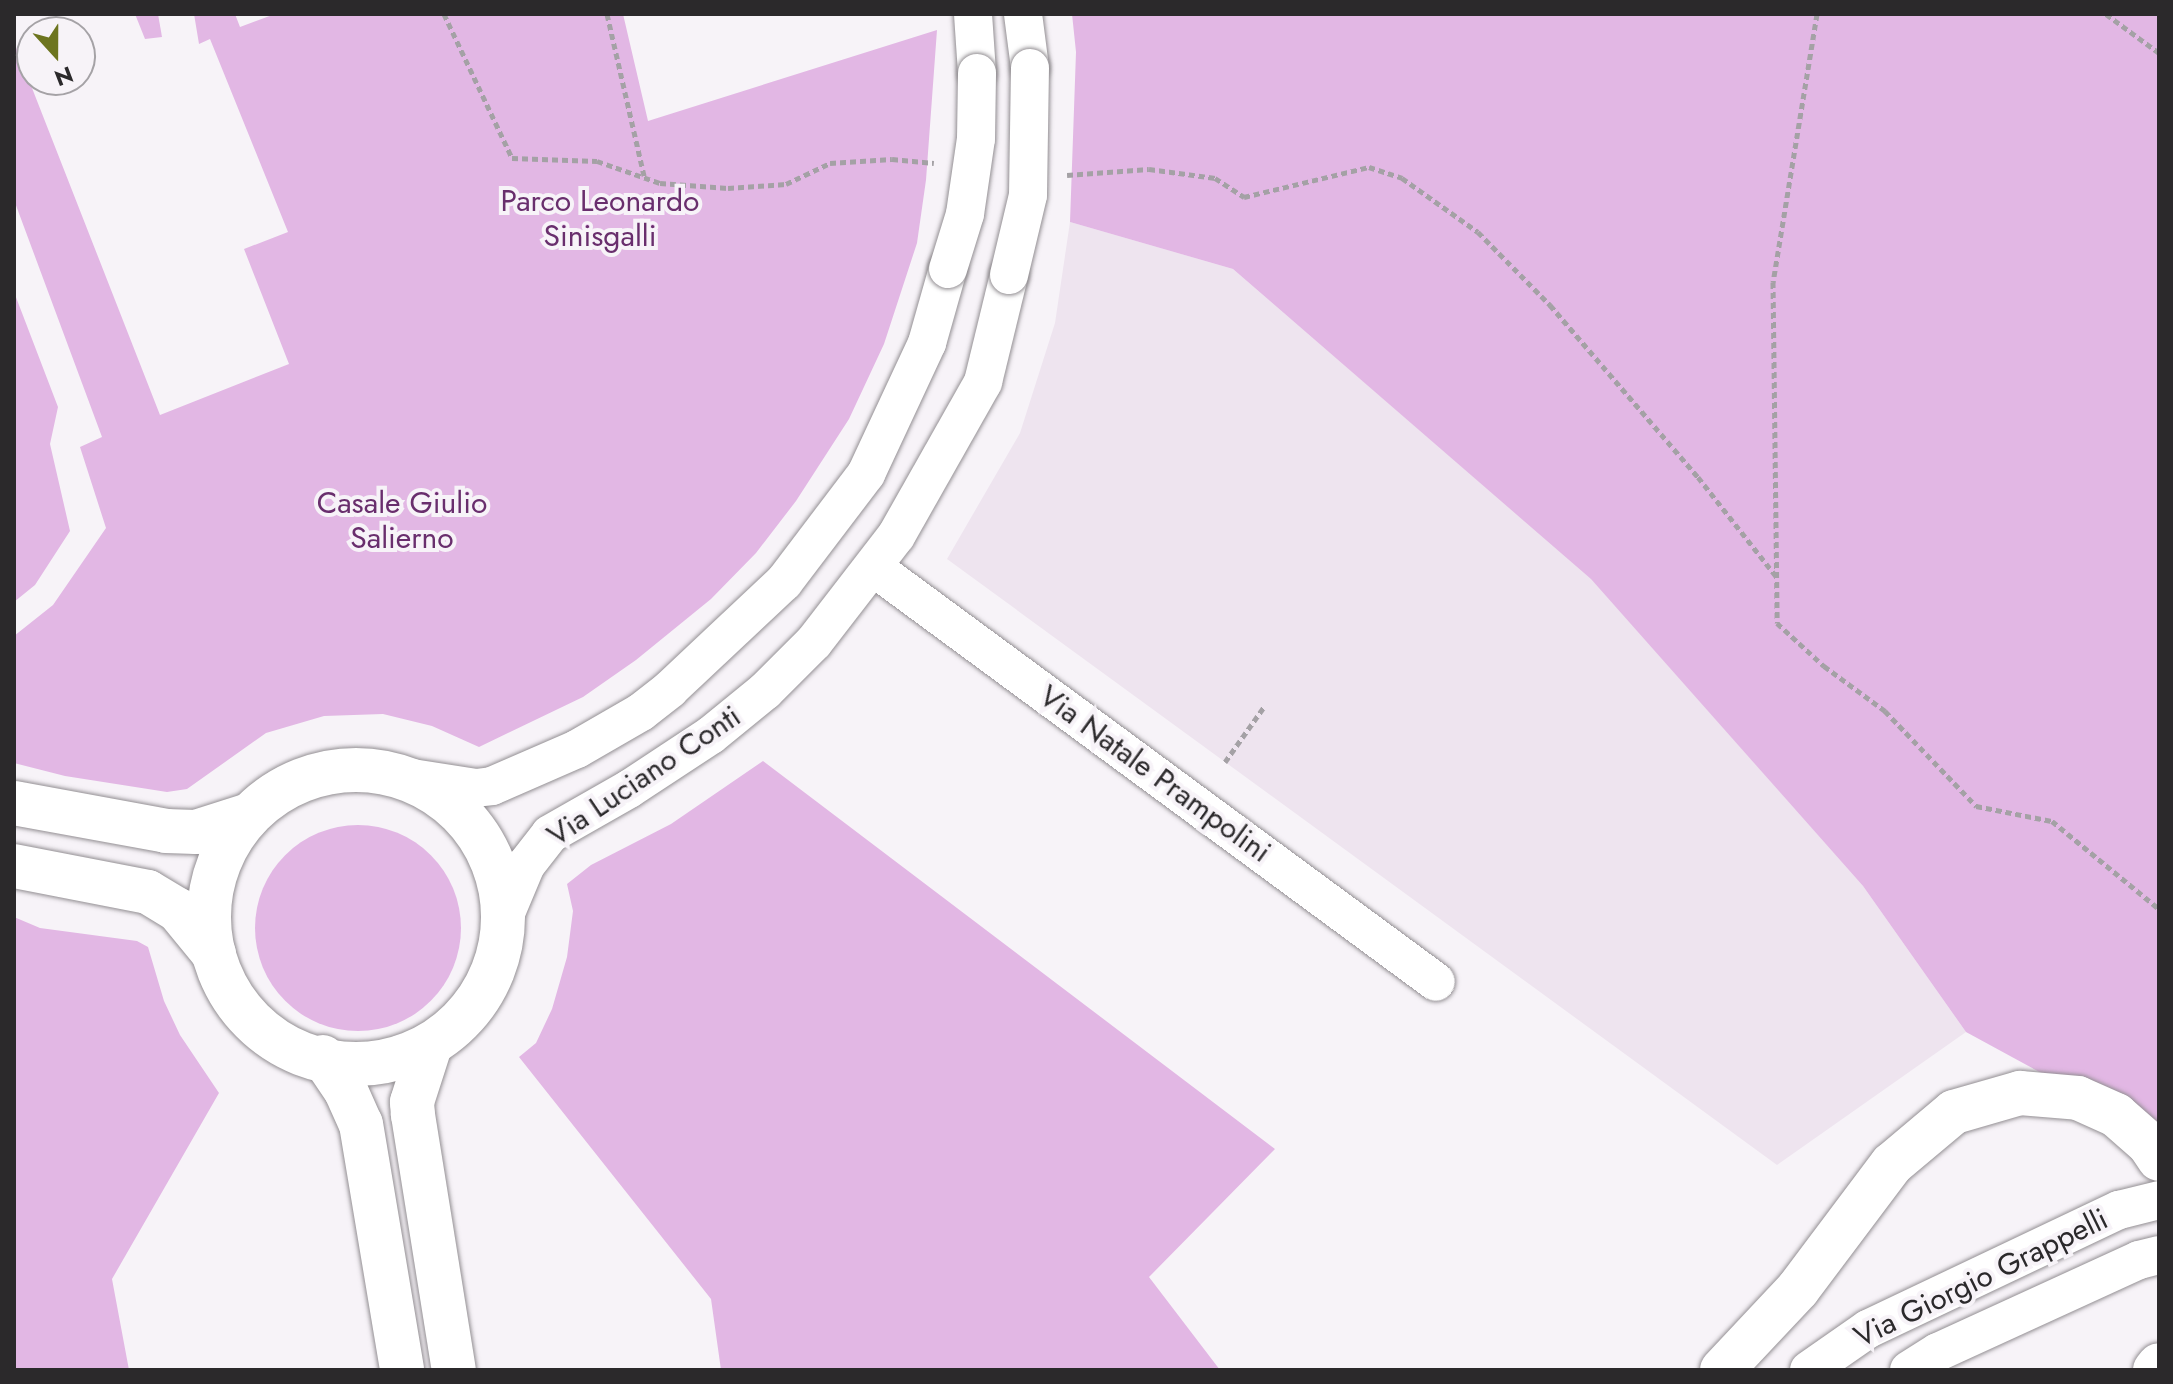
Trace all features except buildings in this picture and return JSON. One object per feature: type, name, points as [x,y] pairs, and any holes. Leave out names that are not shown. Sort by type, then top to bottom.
[{"type":"main road","points":[[339,766],[399,776],[438,796],[469,829],[492,870],[503,920],[500,966],[458,1028],[429,1049],[395,1062],[362,1064],[323,1057],[280,1040],[246,1014],[226,985],[214,954],[208,916],[211,880],[224,850],[269,791],[305,772],[339,766]]},
{"type":"main road","points":[[14,803],[166,831],[196,832],[249,815]]},
{"type":"main road","points":[[14,866],[148,892],[178,910],[214,954]]},
{"type":"main road","points":[[429,1049],[412,1102],[413,1115],[454,1370]]},
{"type":"main road","points":[[323,1057],[346,1091],[361,1124],[402,1370]]},
{"type":"main road","points":[[1722,1370],[1798,1289],[1892,1164],[1954,1112],[2020,1093],[2078,1098],[2116,1115],[2149,1144],[2159,1159]]},
{"type":"main road","points":[[2155,1370],[2159,1365]]},
{"type":"street","name":"Via Luciano Conti","points":[[399,776],[476,788],[492,786],[549,764],[641,712],[784,582],[845,502],[866,474],[927,343],[965,214],[976,139],[977,73],[973,14]]},
{"type":"street","name":"Via Luciano Conti","points":[[503,920],[526,865],[550,834],[629,789],[700,742],[765,691],[814,642],[896,536],[983,382],[1028,195],[1030,68],[1023,14]]},
{"type":"street","points":[[845,502],[896,536]]},
{"type":"street","name":"Via Natale Prampolini","points":[[873,567],[1436,982]]},
{"type":"street","name":"Via Giorgio Grappelli","points":[[1809,1370],[1868,1329],[2119,1210],[2159,1200]]},
{"type":"street","name":"Via Giorgio Grappelli","points":[[1909,1370],[1938,1352],[2149,1257]]},
{"type":"path","points":[[444,14],[512,158],[597,161],[660,183],[728,188],[786,184],[830,163],[892,159],[940,164]]},
{"type":"path","points":[[607,14],[645,177]]},
{"type":"path","points":[[1817,14],[1773,282],[1777,623],[1824,666],[1885,711],[1976,806],[2052,821],[2159,909]]},
{"type":"path","points":[[2106,14],[2159,53]]},
{"type":"path","points":[[1051,174],[1082,176],[1149,169],[1215,178],[1244,197],[1369,167],[1402,178],[1478,232],[1550,305],[1698,477],[1776,576]]},
{"type":"path","points":[[1225,762],[1264,707]]},
{"type":"shaded area","points":[[1070,222],[1233,269],[1591,578],[1863,886],[1966,1032],[1777,1165],[947,559],[1020,433],[1055,323]]},
{"type":"green space","points":[[135,14],[158,14],[162,37],[145,39]]},
{"type":"green space","name":"Casale Giulio Salierno","points":[[194,14],[235,14],[240,27],[275,14],[623,14],[648,121],[937,30],[926,180],[917,243],[884,344],[849,419],[796,501],[756,553],[711,599],[636,660],[583,697],[479,747],[432,726],[383,714],[324,716],[266,733],[187,789],[167,792],[65,776],[14,763],[14,636],[53,605],[106,528],[80,447],[102,437],[14,200],[14,42],[16,96],[35,96],[160,415],[289,364],[244,249],[288,232],[210,39],[199,44]]},
{"type":"green space","points":[[1072,14],[2159,14],[2159,1137],[1966,1032],[1863,886],[1591,579],[1233,269],[1070,222],[1076,52]]},
{"type":"green space","points":[[14,292],[58,407],[50,444],[70,531],[35,585],[14,602]]},
{"type":"green space","points":[[763,761],[1275,1149],[1149,1277],[1220,1370],[721,1370],[711,1299],[519,1057],[536,1043],[552,1009],[567,957],[573,911],[567,884],[591,865],[671,824]]},
{"type":"green space","points":[[358,825],[397,833],[431,855],[453,889],[461,928],[453,967],[431,1001],[397,1023],[358,1031],[319,1023],[285,1001],[263,967],[255,928],[263,889],[285,855],[319,833]]},
{"type":"green space","points":[[14,917],[40,928],[137,941],[148,947],[164,1001],[180,1035],[219,1093],[112,1279],[129,1370],[14,1370]]},
{"type":"park label","name":"Parco Leonardo Sinisgalli","points":[[600,218]]}]
